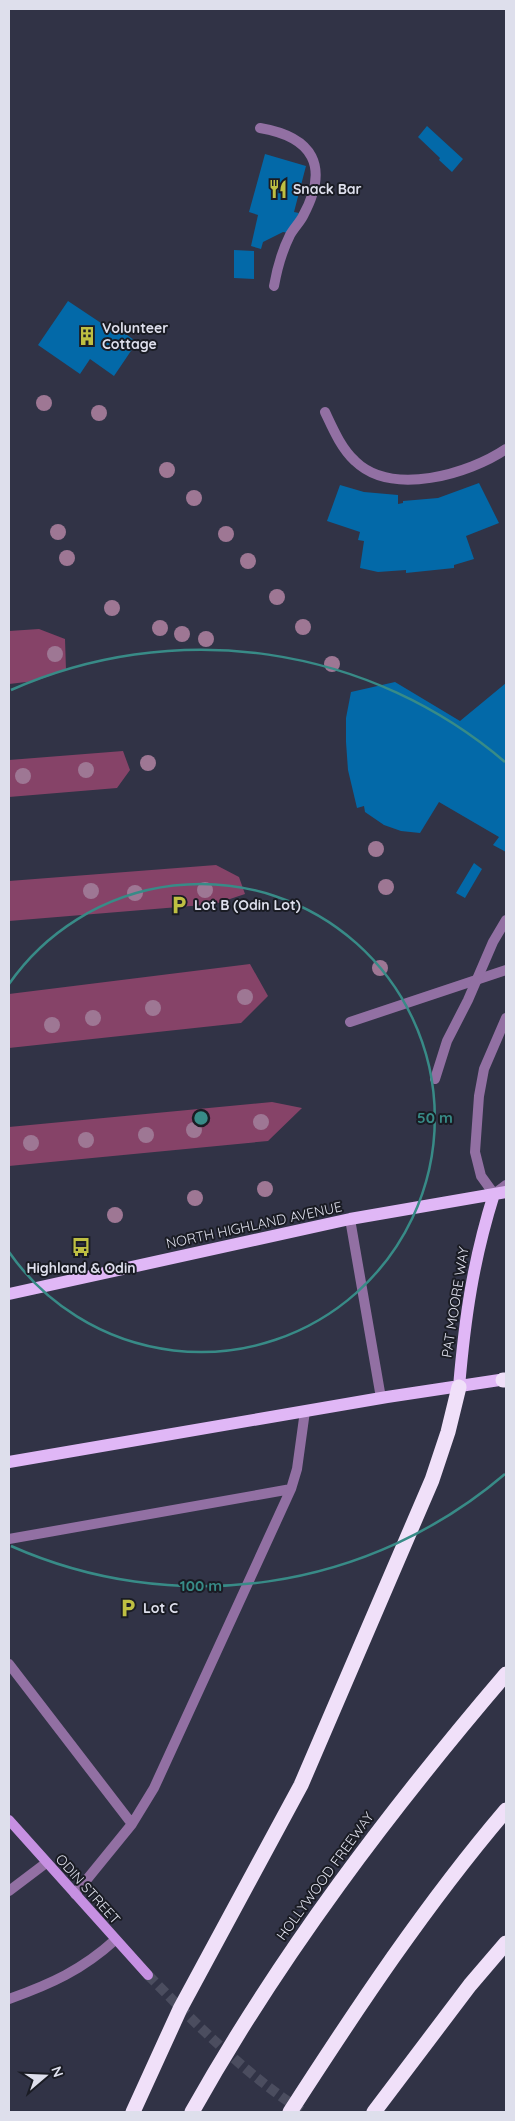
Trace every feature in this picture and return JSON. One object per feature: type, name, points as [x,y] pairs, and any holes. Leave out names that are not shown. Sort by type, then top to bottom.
[{"type":"highway","points":[[133,2112],[180,2009],[301,1786],[432,1480],[448,1432],[459,1387]]},
{"type":"highway","name":"HOLLYWOOD FREEWAY","points":[[192,2112],[275,1975],[350,1866],[434,1758],[506,1674]]},
{"type":"highway","points":[[290,2112],[350,2019],[420,1921],[506,1810]]},
{"type":"highway","points":[[374,2112],[470,1985],[505,1944]]},
{"type":"main road","name":"NORTH HIGHLAND AVENUE","points":[[9,1294],[350,1219],[500,1193]]},
{"type":"main road","name":"PAT MOORE WAY","points":[[459,1387],[470,1289],[480,1240],[500,1193]]},
{"type":"main road","points":[[9,1462],[381,1398],[505,1380]]},
{"type":"main road","name":"ODIN STREET","points":[[9,1820],[148,1975]]},
{"type":"street","points":[[260,128],[280,132],[298,140],[311,153],[317,173],[310,200],[303,216],[290,234],[278,266],[274,286]]},
{"type":"street","points":[[325,412],[336,436],[355,462],[383,478],[421,479],[456,472],[492,459],[506,449]]},
{"type":"street","points":[[435,1079],[447,1041],[506,920]]},
{"type":"street","points":[[350,1022],[506,970]]},
{"type":"street","points":[[506,1018],[484,1070],[479,1096],[475,1152],[481,1176],[500,1193],[506,1185]]},
{"type":"street","points":[[350,1219],[381,1398]]},
{"type":"street","points":[[75,1894],[132,1824],[154,1788],[291,1489],[297,1470],[305,1411]]},
{"type":"street","points":[[9,1539],[291,1489]]},
{"type":"street","points":[[9,1664],[132,1824]]},
{"type":"street","points":[[9,1892],[46,1863]]},
{"type":"street","points":[[9,1999],[45,1986],[71,1973],[94,1959],[115,1940]]},
{"type":"shaded area","points":[[39,629],[65,639],[66,670],[35,681],[9,684],[9,631]]},
{"type":"shaded area","points":[[123,751],[130,770],[117,788],[9,797],[9,760]]},
{"type":"shaded area","points":[[216,865],[239,877],[245,894],[215,904],[9,921],[9,881]]},
{"type":"shaded area","points":[[250,964],[268,996],[241,1023],[9,1048],[9,994]]},
{"type":"shaded area","points":[[272,1102],[302,1108],[268,1141],[9,1166],[9,1127]]},
{"type":"building","points":[[427,126],[463,159],[452,172],[418,137]]},
{"type":"building","name":"Snack Bar","points":[[265,154],[306,166],[294,212],[299,213],[289,233],[283,232],[263,242],[261,249],[251,246],[258,215],[249,212]]},
{"type":"building","points":[[234,250],[254,251],[254,279],[234,278]]},
{"type":"building","name":"Volunteer Cottage","points":[[68,301],[113,331],[117,328],[137,342],[114,376],[90,359],[80,374],[38,345]]},
{"type":"building","points":[[479,483],[499,523],[466,536],[474,559],[454,565],[454,568],[406,573],[406,570],[378,572],[360,568],[364,541],[358,540],[360,532],[327,521],[340,485],[364,492],[398,495],[398,504],[403,503],[403,501],[438,498]]},
{"type":"building","points":[[395,682],[460,721],[506,683],[506,852],[493,845],[499,837],[439,802],[420,833],[401,831],[384,825],[365,812],[364,806],[357,808],[348,770],[346,742],[346,718],[351,692]]},
{"type":"building","points":[[474,863],[482,869],[465,898],[456,893]]},
{"type":"tunnel","points":[[148,1975],[203,2030],[242,2065],[283,2098],[304,2112]]},
{"type":"place","name":"Snack Bar","points":[[278,189]]},
{"type":"place","name":"Volunteer Cottage","points":[[87,336]]},
{"type":"place","name":"Lot B (Odin Lot)","points":[[179,905]]},
{"type":"place","name":"Highland & Odin","points":[[81,1247]]},
{"type":"place","name":"Lot C","points":[[128,1608]]}]
